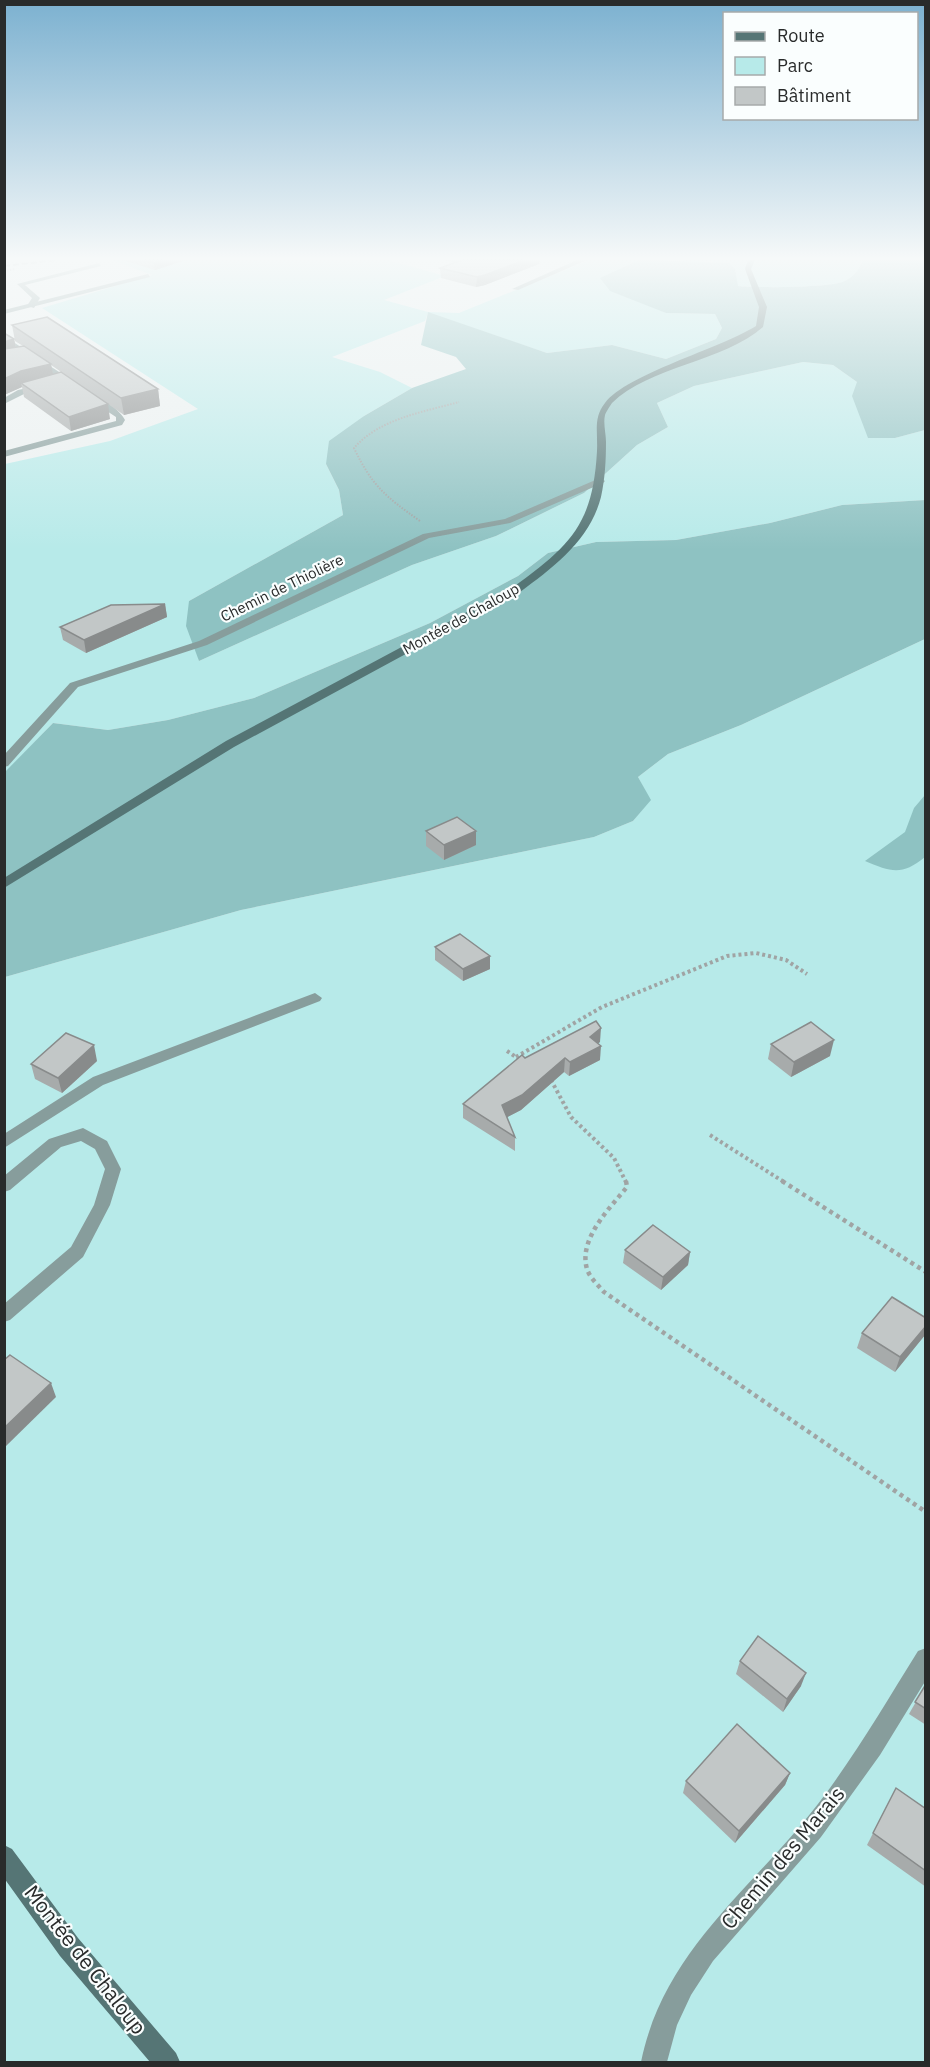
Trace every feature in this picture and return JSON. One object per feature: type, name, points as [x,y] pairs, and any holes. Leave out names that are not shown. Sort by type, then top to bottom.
[{"type":"main road","name":"Montée de Chaloup","points":[[4,884],[230,744],[516,590],[557,560],[583,530],[597,500],[603,468],[600,414],[603,406],[623,391],[702,356]]},
{"type":"main road","name":"Montée de Chaloup","points":[[4,1857],[69,1947],[167,2062]]},
{"type":"street","points":[[13,359],[24,356]]},
{"type":"street","points":[[4,454],[119,423],[121,420],[119,416],[32,356]]},
{"type":"street","points":[[4,402],[27,390],[67,381]]},
{"type":"street","name":"Chemin de Thiolière","points":[[4,763],[74,685],[203,643],[434,534],[507,521],[600,481]]},
{"type":"street","points":[[4,1142],[98,1081],[315,998]]},
{"type":"street","points":[[4,1186],[55,1143],[83,1134],[101,1145],[113,1169],[102,1205],[77,1252],[4,1315]]},
{"type":"street","name":"Chemin des Marais","points":[[654,2062],[658,2042],[681,1983],[720,1932],[838,1798],[926,1659]]},
{"type":"path","points":[[434,534],[413,515],[383,495],[364,469],[354,448],[367,433],[405,417],[459,402]]},
{"type":"path","points":[[516,1057],[602,1007],[727,956],[756,953],[786,960],[807,974]]},
{"type":"path","points":[[507,1051],[525,1063]]},
{"type":"path","points":[[542,1074],[551,1079],[574,1120],[608,1150],[625,1172],[627,1187],[603,1219],[586,1248],[586,1270],[604,1292],[926,1512]]},
{"type":"path","points":[[710,1135],[926,1272]]},
{"type":"green space","points":[[117,356],[333,356],[380,372],[412,388],[364,416],[326,464],[339,490],[343,515],[189,601],[199,661],[412,565],[496,536],[584,493],[637,445],[668,427],[657,403],[694,386],[803,362],[833,365],[857,382],[895,438],[925,430],[925,500],[842,505],[770,523],[676,540],[596,542],[548,553],[518,576],[430,623],[254,698],[168,720],[108,730],[53,723],[5,773],[5,464],[110,441],[198,409]]},
{"type":"green space","points":[[925,639],[925,2062],[5,2062],[5,977],[241,910],[594,837],[633,821],[650,800],[638,777],[668,754],[741,725]]},
{"type":"shaded area","points":[[454,356],[656,356],[666,359],[672,356],[925,356],[925,430],[895,438],[868,438],[852,396],[857,382],[833,365],[803,362],[694,386],[657,403],[668,427],[637,445],[584,493],[496,536],[412,565],[199,661],[186,626],[189,601],[343,515],[339,490],[326,464],[329,441],[364,416],[412,388],[466,369]]},
{"type":"shaded area","points":[[925,500],[925,639],[741,725],[668,754],[638,777],[651,800],[633,821],[594,837],[241,910],[5,977],[4,773],[53,723],[108,730],[168,720],[254,698],[430,623],[518,576],[548,553],[596,542],[676,540],[770,523],[842,505]]},
{"type":"shaded area","points":[[925,795],[925,857],[903,870],[889,870],[865,861],[905,832],[914,808]]},
{"type":"building","points":[[4,356],[40,356],[51,364],[21,371],[4,379]]},
{"type":"building","points":[[59,356],[108,356],[158,389],[121,398]]},
{"type":"building","points":[[61,372],[108,404],[69,417],[21,383]]},
{"type":"building","points":[[165,604],[84,640],[60,627],[111,605]]},
{"type":"building","points":[[457,817],[476,831],[444,845],[426,831]]},
{"type":"building","points":[[460,934],[490,956],[463,969],[435,947]]},
{"type":"building","points":[[596,1021],[601,1028],[590,1037],[601,1046],[570,1062],[565,1058],[522,1095],[502,1105],[515,1137],[463,1104],[522,1055],[525,1058]]},
{"type":"building","points":[[811,1022],[834,1040],[794,1062],[771,1044]]},
{"type":"building","points":[[66,1033],[94,1045],[58,1078],[31,1064]]},
{"type":"building","points":[[653,1225],[690,1252],[663,1277],[625,1250]]},
{"type":"building","points":[[892,1297],[926,1318],[926,1326],[900,1357],[862,1333]]},
{"type":"building","points":[[10,1355],[51,1383],[4,1428],[4,1360]]},
{"type":"building","points":[[758,1636],[806,1673],[787,1699],[740,1661]]},
{"type":"building","points":[[926,1684],[926,1709],[915,1702]]},
{"type":"building","points":[[737,1724],[790,1773],[739,1831],[686,1781]]},
{"type":"building","points":[[896,1788],[926,1809],[926,1871],[873,1833]]}]
